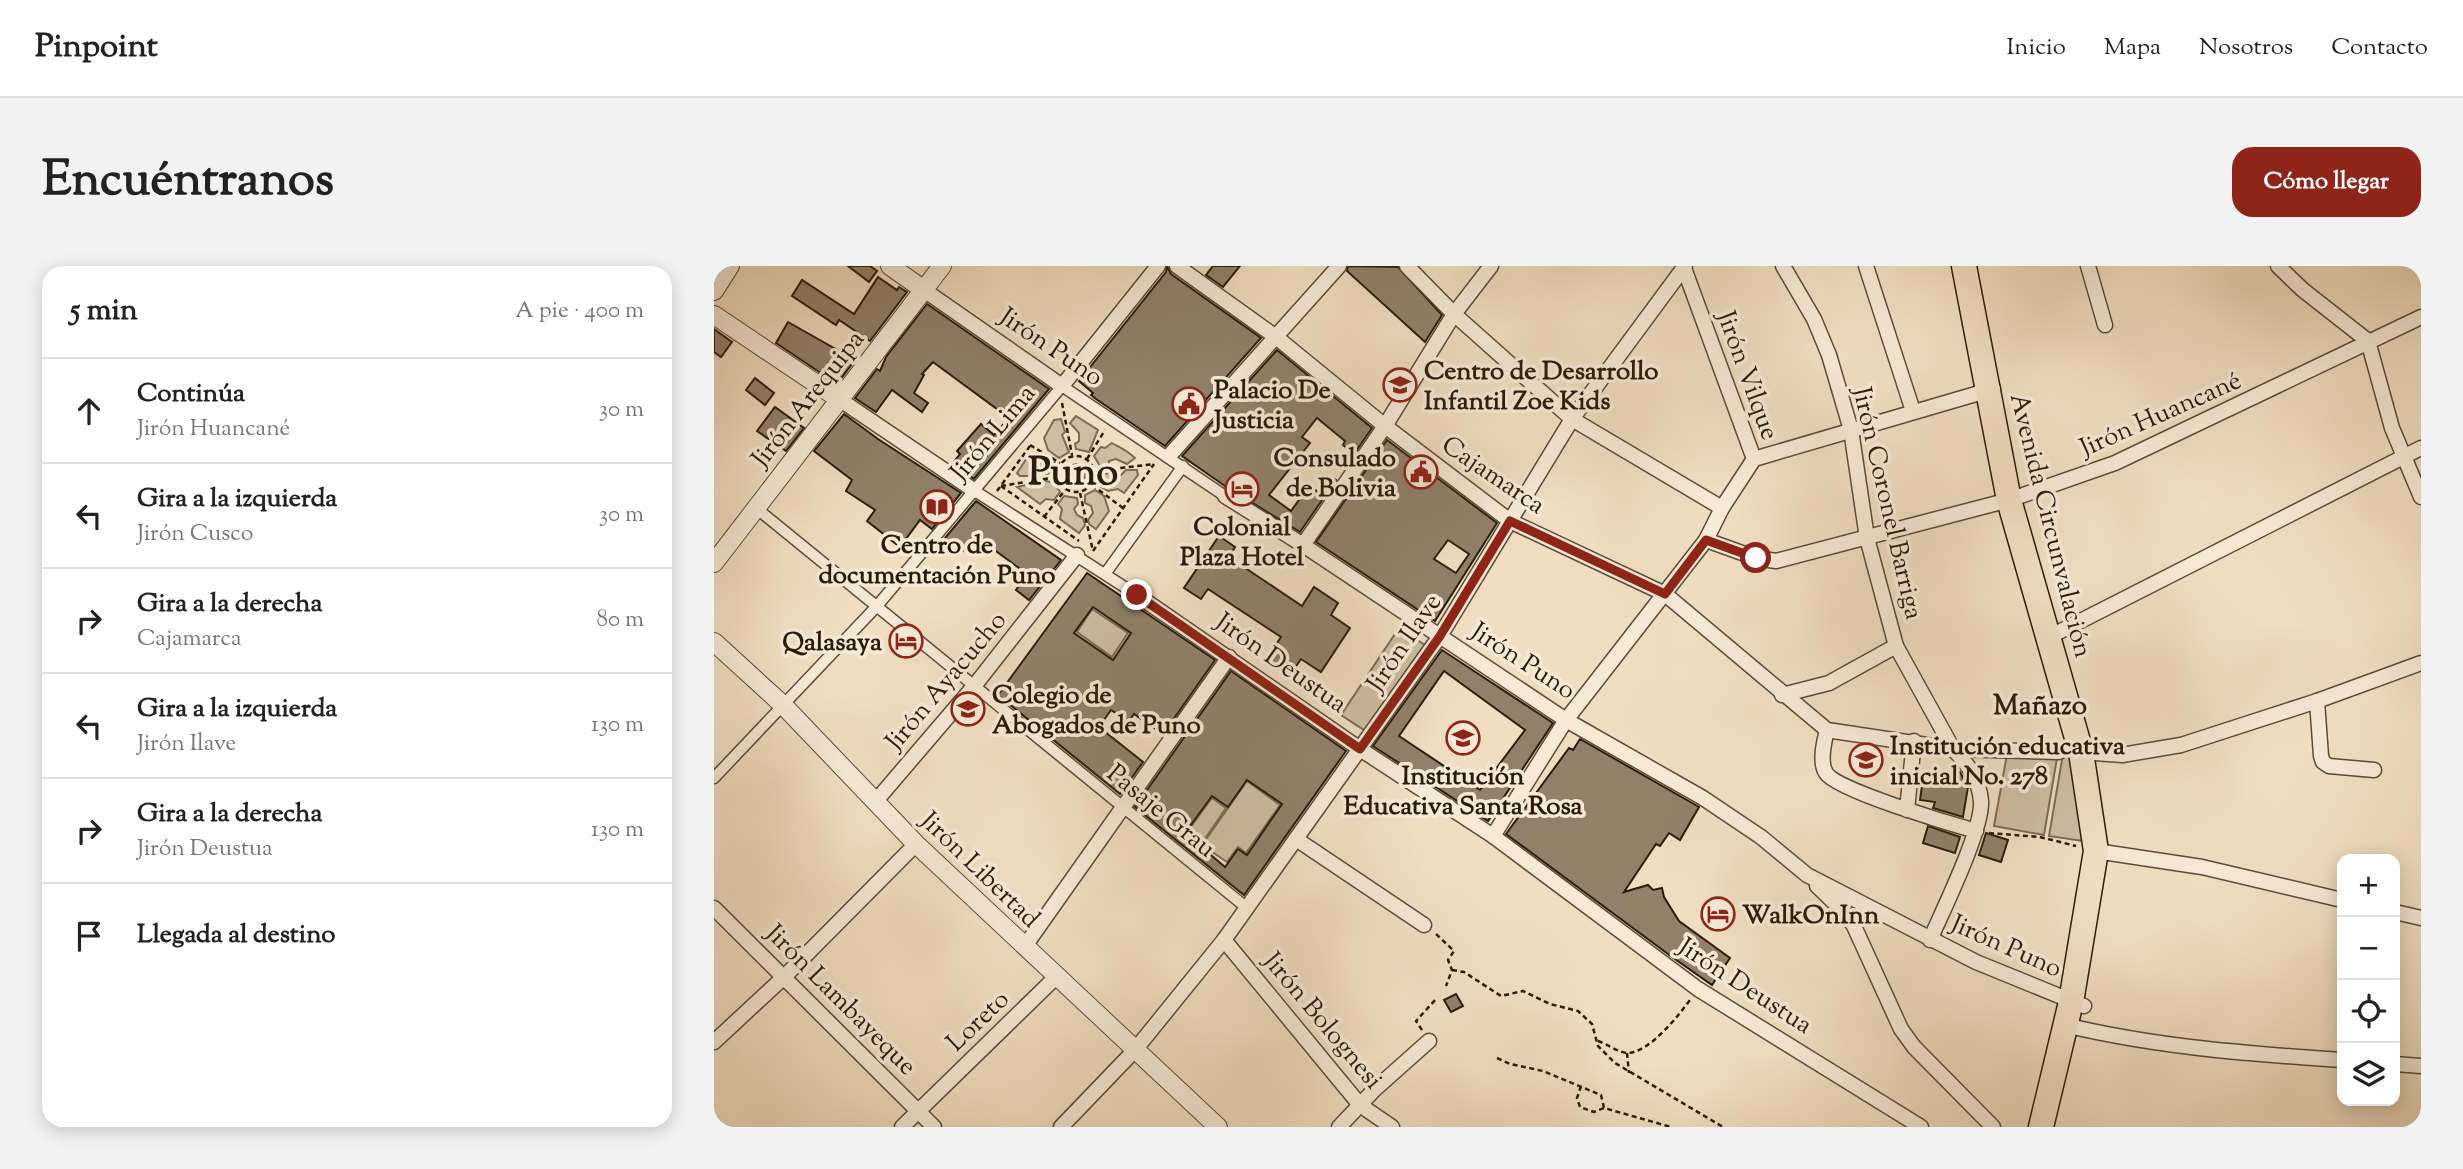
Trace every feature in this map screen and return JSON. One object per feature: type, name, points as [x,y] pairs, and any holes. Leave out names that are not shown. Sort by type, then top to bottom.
[{"type":"highway","name":"Avenida Circunvalación","points":[[1964,266],[2015,498],[2053,635],[2077,752],[2102,852],[2054,1127]]},
{"type":"highway","name":"Avenida Circunvalación","points":[[1976,266],[1992,389]]},
{"type":"highway","name":"Avenida Circunvalación","points":[[2041,1127],[2075,1015]]},
{"type":"street","points":[[714,291],[730,266]]},
{"type":"street","name":"Jirón Puno","points":[[890,266],[1062,393],[1169,456],[1225,496],[1566,720],[1703,797],[1807,875],[2075,1015],[2229,1052],[2337,1060]]},
{"type":"street","name":"Jirón Arequipa","points":[[714,563],[942,266]]},
{"type":"street","name":"Jirón Lima","points":[[714,778],[877,606],[1062,393],[1158,266]]},
{"type":"street","name":"Cajamarca","points":[[1177,266],[1276,337],[1385,426],[1510,521],[1665,594],[1827,730]]},
{"type":"street","points":[[1169,456],[1339,266]]},
{"type":"street","points":[[1407,266],[1454,314],[1572,419],[1722,508]]},
{"type":"street","points":[[1303,545],[1385,426],[1454,314],[1491,266]]},
{"type":"street","name":"Jirón Coronel Barriga","points":[[1783,266],[1814,319],[1829,355],[1851,430],[1867,538],[1896,646],[1953,749],[1965,761],[1979,787],[1982,804],[1976,831],[1930,940]]},
{"type":"street","points":[[1866,266],[1913,411]]},
{"type":"street","points":[[2088,266],[2105,325]]},
{"type":"street","points":[[2278,266],[2303,290],[2368,341],[2392,428],[2421,497]]},
{"type":"street","name":"Jirón Ilave","points":[[1061,1127],[1135,1050],[1224,940],[1440,636],[1572,419],[1685,267]]},
{"type":"street","name":"Jirón Vilque","points":[[1685,267],[1754,459]]},
{"type":"street","name":"Jirón Deustua","points":[[714,315],[975,491],[1105,573],[1360,749],[1493,836],[1698,989],[1921,1127]]},
{"type":"street","name":"Jirón Huancané","points":[[1706,540],[1766,561],[1776,561],[2015,498],[2115,463],[2421,317]]},
{"type":"street","points":[[1493,836],[1566,720],[1706,540],[1722,508],[1754,459],[1992,389]]},
{"type":"street","points":[[2053,635],[2421,448]]},
{"type":"street","points":[[1105,573],[1183,466]]},
{"type":"street","name":"Pasaje Grau","points":[[756,508],[1247,908]]},
{"type":"street","name":"Jirón Ayacucho","points":[[875,802],[975,685],[1077,555]]},
{"type":"street","name":"Jirón Libertad","points":[[714,642],[783,705],[916,844],[1218,1127]]},
{"type":"street","points":[[1783,695],[1829,683],[1896,646]]},
{"type":"street","points":[[1025,946],[1229,657]]},
{"type":"street","points":[[1976,831],[1907,810],[1835,781],[1829,776],[1823,763],[1827,730],[1953,749],[2122,755],[2181,745],[2317,701],[2421,663]]},
{"type":"street","points":[[2317,701],[2323,762],[2329,766],[2374,770]]},
{"type":"street","points":[[1907,810],[1914,741]]},
{"type":"street","points":[[1296,839],[1424,925]]},
{"type":"street","points":[[714,1042],[784,977],[916,844]]},
{"type":"street","points":[[2102,852],[2202,867],[2337,899]]},
{"type":"street","points":[[1807,875],[1845,913],[1854,926],[1901,1029],[1914,1047],[1993,1127]]},
{"type":"street","name":"Jirón Lambayeque","points":[[714,908],[934,1127]]},
{"type":"street","points":[[2400,913],[2421,918]]},
{"type":"street","name":"Jirón Bolognesi","points":[[1224,940],[1360,1105],[1392,1127]]},
{"type":"street","name":"Loreto","points":[[902,1127],[1056,977]]},
{"type":"street","points":[[1339,1127],[1374,1090],[1429,1041]]},
{"type":"street","points":[[2400,1064],[2421,1066]]},
{"type":"path","points":[[1062,393],[1072,455]]},
{"type":"path","points":[[1087,459],[1105,430]]},
{"type":"path","points":[[1030,445],[1060,463]]},
{"type":"path","points":[[1072,455],[1087,459],[1095,471],[1092,485],[1080,493],[1065,490],[1057,477],[1060,463],[1072,455]]},
{"type":"path","points":[[1093,551],[1154,464],[1095,471]]},
{"type":"path","points":[[1057,477],[1001,486],[1093,551]]},
{"type":"path","points":[[1092,485],[1123,508]]},
{"type":"path","points":[[1044,517],[1065,490]]},
{"type":"path","points":[[1080,493],[1093,551]]},
{"type":"path","points":[[1976,831],[2040,837],[2102,852]]},
{"type":"path","points":[[1424,925],[1454,951],[1448,960],[1452,970],[1446,986]]},
{"type":"path","points":[[1452,970],[1464,972],[1501,996],[1523,991],[1550,1004],[1578,1011],[1592,1024],[1598,1046],[1615,1063],[1723,1127]]},
{"type":"path","points":[[1596,1040],[1627,1053],[1641,1050],[1673,1022],[1698,989]]},
{"type":"path","points":[[1429,1041],[1416,1021],[1437,999]]},
{"type":"path","points":[[1627,1053],[1629,1073]]},
{"type":"path","points":[[1497,1058],[1510,1064],[1543,1071],[1601,1095],[1604,1108]]},
{"type":"path","points":[[1581,1086],[1577,1098],[1580,1107],[1594,1112],[1604,1108],[1671,1127]]},
{"type":"shaded area","points":[[1076,416],[1098,430],[1089,452],[1076,449],[1079,433],[1070,423]]},
{"type":"shaded area","points":[[1061,419],[1065,432],[1062,435],[1069,452],[1059,458],[1048,450],[1044,438],[1054,420]]},
{"type":"shaded area","points":[[1112,443],[1135,458],[1127,464],[1116,459],[1109,461],[1109,465],[1100,466],[1094,456],[1101,447],[1105,448]]},
{"type":"shaded area","points":[[1029,455],[1043,455],[1055,463],[1054,472],[1046,474],[1041,470],[1033,471],[1029,476],[1020,476],[1017,473]]},
{"type":"shaded area","points":[[1077,464],[1083,467],[1086,473],[1083,479],[1077,482],[1071,479],[1068,473],[1071,467]]},
{"type":"shaded area","points":[[1126,470],[1137,470],[1138,475],[1124,493],[1118,489],[1108,491],[1098,485],[1100,475],[1109,473],[1113,477]]},
{"type":"shaded area","points":[[1043,480],[1054,483],[1060,492],[1054,500],[1046,499],[1040,504],[1017,487],[1042,485]]},
{"type":"shaded area","points":[[1095,490],[1104,496],[1109,511],[1096,529],[1089,524],[1088,520],[1093,513],[1091,506],[1085,503],[1085,495]]},
{"type":"shaded area","points":[[1064,496],[1077,498],[1078,504],[1074,509],[1077,515],[1083,518],[1085,525],[1079,533],[1060,519],[1062,509],[1058,504]]},
{"type":"shaded area","points":[[1092,609],[1128,633],[1112,657],[1077,632]]},
{"type":"shaded area","points":[[1399,628],[1425,645],[1367,732],[1341,715]]},
{"type":"shaded area","points":[[2008,749],[2057,758],[2044,835],[1994,826]]},
{"type":"shaded area","points":[[2063,754],[2074,754],[2090,842],[2049,836]]},
{"type":"shaded area","points":[[1247,781],[1280,805],[1246,853],[1238,847],[1227,862],[1202,845]]},
{"type":"shaded area","points":[[1212,798],[1226,808],[1202,843],[1187,832]]},
{"type":"building","points":[[848,266],[870,266],[877,271],[869,282]]},
{"type":"building","points":[[1167,266],[1171,274],[1261,338],[1165,446],[1096,399],[1079,381],[1166,272]]},
{"type":"building","points":[[1213,266],[1240,266],[1223,287],[1206,275]]},
{"type":"building","points":[[1348,266],[1398,267],[1442,315],[1425,342],[1347,271]]},
{"type":"building","points":[[878,277],[897,290],[899,287],[907,292],[870,341],[839,320],[836,325],[792,296],[802,280],[854,314]]},
{"type":"building","points":[[927,304],[1049,389],[974,479],[952,464],[960,454],[957,451],[981,424],[994,435],[1009,418],[933,362],[922,374],[924,375],[914,393],[928,403],[922,412],[892,390],[876,412],[855,398],[877,369],[880,371],[886,357]]},
{"type":"building","points":[[788,322],[855,360],[837,384],[776,343]]},
{"type":"building","points":[[714,329],[732,342],[721,357],[714,352]]},
{"type":"building","points":[[1277,350],[1372,428],[1354,454],[1343,445],[1345,441],[1317,418],[1302,437],[1310,443],[1269,495],[1291,511],[1309,486],[1322,494],[1333,478],[1336,480],[1300,532],[1182,456]]},
{"type":"building","points":[[755,378],[774,393],[765,405],[746,390]]},
{"type":"building","points":[[775,407],[804,428],[786,451],[757,431]]},
{"type":"building","points":[[844,414],[961,493],[932,529],[920,520],[900,547],[867,521],[875,510],[846,491],[852,480],[814,451]]},
{"type":"building","points":[[1387,440],[1497,523],[1435,621],[1316,542]],"holes":[[[1448,540],[1469,554],[1456,573],[1434,559]]]},
{"type":"building","points":[[976,501],[1061,560],[1029,600],[1016,590],[1027,574],[974,535],[963,551],[945,538]]},
{"type":"building","points":[[1219,536],[1235,547],[1229,557],[1302,606],[1314,587],[1338,603],[1331,615],[1350,628],[1321,672],[1301,659],[1290,675],[1266,659],[1281,637],[1208,589],[1201,599],[1184,588]]},
{"type":"building","points":[[1087,573],[1215,660],[1163,734],[1134,714],[1129,721],[1111,710],[1099,727],[1143,762],[1120,794],[998,695]],"holes":[[[1093,607],[1131,633],[1113,660],[1074,633]]]},
{"type":"building","points":[[1442,650],[1553,723],[1488,821],[1373,746]],"holes":[[[1444,671],[1525,730],[1480,790],[1399,736]]]},
{"type":"building","points":[[1231,671],[1346,751],[1244,895],[1135,807]],"holes":[[[1247,780],[1282,804],[1247,855],[1238,849],[1225,867],[1185,833],[1212,796],[1228,807]]]},
{"type":"building","points":[[977,698],[983,703],[966,725],[959,719]]},
{"type":"building","points":[[1580,739],[1699,807],[1680,840],[1669,833],[1660,846],[1656,844],[1624,892],[1648,885],[1653,890],[1662,888],[1664,897],[1679,921],[1730,958],[1712,985],[1506,834],[1569,748],[1573,750]]},
{"type":"building","points":[[1955,770],[1960,772],[1968,787],[1963,817],[1933,808],[1935,802],[1920,800],[1924,771],[1954,775]]},
{"type":"building","points":[[1928,826],[1960,837],[1955,853],[1923,843]]},
{"type":"building","points":[[1986,833],[2008,840],[2001,862],[1979,855]]},
{"type":"building","points":[[1456,994],[1463,1006],[1451,1012],[1444,1000]]},
{"type":"place","name":"Centro de Desarrollo Infantil Zoe Kids","points":[[1400,385]]},
{"type":"place","name":"Palacio De Justicia","points":[[1189,404]]},
{"type":"place","name":"Consulado de Bolivia","points":[[1421,472]]},
{"type":"place","name":"Colonial Plaza Hotel","points":[[1242,489]]},
{"type":"place","name":"Centro de documentación Puno","points":[[937,507]]},
{"type":"place","name":"Qalasaya","points":[[906,641]]},
{"type":"place","name":"Colegio de Abogados de Puno","points":[[968,709]]},
{"type":"place","name":"Institución Educativa Santa Rosa","points":[[1463,738]]},
{"type":"place","name":"Institución educativa inicial No. 278","points":[[1866,760]]},
{"type":"place","name":"WalkOnInn","points":[[1718,914]]},
{"type":"district","name":"Puno","points":[[1073,470]]},
{"type":"district","name":"Mañazo","points":[[2040,704]]},
{"type":"route","points":[[1137,595],[1360,749],[1440,636],[1510,521],[1665,594],[1706,540],[1756,558]]}]
